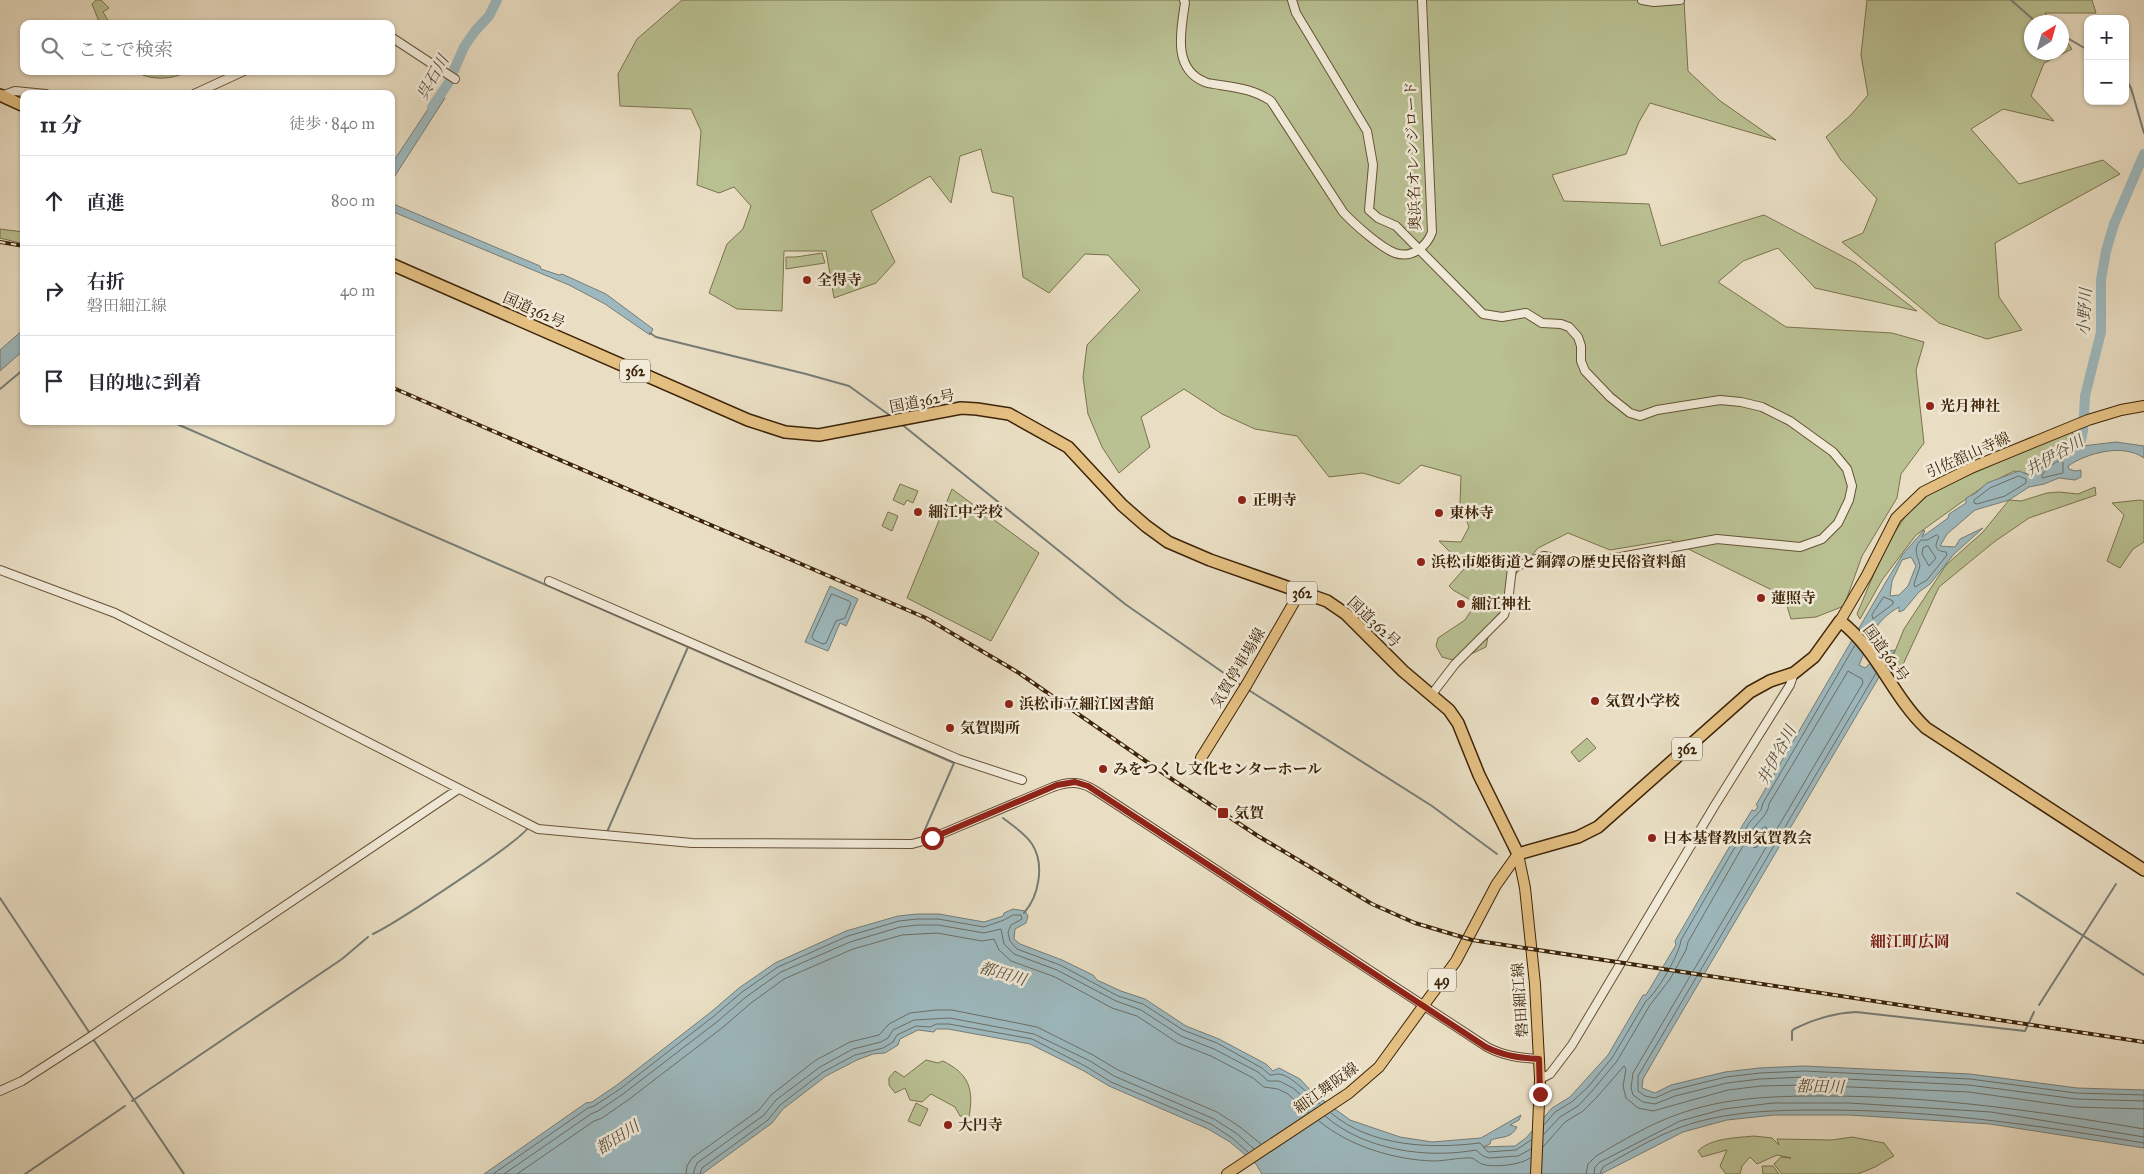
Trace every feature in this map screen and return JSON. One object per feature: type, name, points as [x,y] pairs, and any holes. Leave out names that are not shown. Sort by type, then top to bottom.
[{"type":"highway","points":[[1,95],[20,104]]},
{"type":"highway","name":"国道362号","points":[[395,266],[748,420],[785,432],[818,435],[961,408],[1008,414],[1068,447],[1122,505],[1168,542],[1210,560],[1327,602],[1346,614],[1403,671],[1449,710],[1458,723],[1479,775],[1518,854],[1578,837],[1598,827],[1750,692],[1770,681],[1794,673],[1814,658],[1844,624],[1865,645],[1912,715],[1926,728],[2144,870]]},
{"type":"main road","name":"引佐舘山寺線","points":[[1844,624],[1886,534],[1896,518],[1923,492],[1974,467],[2072,426],[2121,410],[2144,406]]},
{"type":"main road","name":"気賀停車場線","points":[[1201,758],[1245,688],[1300,592]]},
{"type":"main road","name":"細江舞阪線","points":[[1232,1171],[1350,1093],[1379,1067],[1456,961],[1496,885],[1518,854]]},
{"type":"main road","name":"磐田細江線","points":[[1518,854],[1525,888],[1535,979],[1540,1079],[1536,1174]]},
{"type":"street","name":"奥浜名オレンジロード","points":[[1184,0],[1180,46],[1184,62],[1190,72],[1204,82],[1253,90],[1271,101],[1343,212],[1357,226],[1395,253],[1407,254],[1419,250],[1430,238],[1432,232],[1422,0]]},
{"type":"street","points":[[1292,0],[1296,13],[1367,131],[1373,165],[1369,210],[1378,218],[1396,226],[1483,314],[1502,317],[1526,313],[1542,323],[1561,324],[1569,327],[1578,337],[1581,346],[1581,360],[1585,371],[1610,397],[1630,413],[1640,416],[1657,410],[1720,400],[1762,407],[1790,421],[1833,452],[1847,469],[1852,486],[1849,500],[1838,523],[1822,539],[1800,547],[1717,539],[1583,564],[1544,556],[1512,568],[1508,602],[1504,615],[1456,664],[1432,694]]},
{"type":"street","points":[[1642,0],[1654,2],[1680,0]]},
{"type":"street","points":[[395,40],[455,79]]},
{"type":"street","points":[[203,90],[235,75]]},
{"type":"street","points":[[1,95],[20,91]]},
{"type":"street","points":[[0,570],[115,613],[538,830],[692,843],[907,844],[927,840],[1053,787],[1066,783],[1079,783],[1096,791],[1423,1006],[1500,1054],[1539,1059]]},
{"type":"street","points":[[550,580],[958,759],[1022,780]]},
{"type":"street","points":[[1540,1079],[1550,1074],[1572,1045],[1790,685],[1794,673]]},
{"type":"street","points":[[0,1091],[22,1081],[457,790]]},
{"type":"green space","points":[[96,0],[101,0],[109,8],[103,12],[108,20],[98,20],[92,4]]},
{"type":"green space","points":[[682,0],[1684,0],[1688,71],[1719,100],[1776,140],[1650,103],[1639,122],[1626,154],[1552,175],[1564,201],[1649,204],[1661,246],[1764,215],[1855,263],[1917,311],[1815,288],[1778,248],[1743,261],[1718,282],[1786,327],[1892,333],[1924,342],[1916,370],[1924,443],[1901,474],[1897,498],[1862,556],[1844,606],[1816,617],[1791,619],[1784,596],[1670,540],[1610,550],[1568,533],[1538,548],[1516,574],[1508,592],[1505,607],[1491,622],[1486,647],[1456,661],[1442,657],[1436,646],[1438,638],[1465,620],[1476,603],[1449,586],[1464,569],[1460,562],[1439,541],[1461,542],[1469,527],[1460,503],[1461,476],[1421,465],[1399,484],[1363,473],[1329,477],[1297,436],[1255,429],[1222,414],[1184,389],[1141,417],[1150,447],[1119,473],[1102,447],[1088,414],[1083,377],[1087,345],[1140,290],[1108,255],[1085,254],[1049,293],[1023,277],[1013,197],[992,192],[981,149],[960,156],[951,203],[930,176],[871,211],[895,262],[876,283],[834,298],[826,251],[784,251],[782,311],[737,309],[709,293],[727,244],[743,229],[751,206],[734,187],[719,193],[697,185],[701,131],[691,109],[620,106],[618,74],[637,39]]},
{"type":"green space","points":[[1867,0],[2092,0],[2096,13],[2024,15],[2024,60],[2050,60],[2044,63],[2031,96],[2054,121],[2003,109],[1971,129],[2019,184],[2103,160],[2120,174],[1995,243],[1999,297],[2022,330],[1987,339],[1939,323],[1842,242],[1863,233],[1877,199],[1841,160],[1826,137],[1851,115],[1868,95],[1861,55]]},
{"type":"green space","points":[[144,75],[179,75],[169,78]]},
{"type":"green space","points":[[0,229],[20,232],[20,243],[0,238]]},
{"type":"green space","points":[[822,253],[825,263],[786,269],[786,257]]},
{"type":"green space","points":[[2072,431],[2075,439],[2064,449],[2045,460],[2034,475],[2014,471],[1984,486],[1916,535],[1882,580],[1860,619],[1857,614],[1886,545],[1907,514],[1932,491]]},
{"type":"green space","points":[[900,484],[918,491],[913,503],[907,500],[904,505],[893,500]]},
{"type":"green space","points":[[2095,487],[2096,495],[2029,518],[1994,542],[1939,587],[1900,671],[1891,661],[1904,629],[1946,565],[1983,532],[2009,500],[2021,501],[2047,493],[2078,494]]},
{"type":"green space","points":[[952,489],[1039,553],[991,641],[907,598]]},
{"type":"green space","points":[[2144,501],[2144,542],[2133,549],[2120,568],[2107,561],[2124,515],[2112,503]]},
{"type":"green space","points":[[888,512],[898,516],[892,531],[882,526]]},
{"type":"green space","points":[[1587,738],[1596,748],[1579,762],[1571,752]]},
{"type":"green space","points":[[926,1060],[938,1063],[943,1061],[959,1071],[964,1077],[968,1083],[971,1098],[969,1117],[960,1116],[955,1107],[931,1094],[922,1102],[910,1100],[905,1088],[895,1093],[889,1085],[889,1078],[895,1071],[904,1077]]},
{"type":"green space","points":[[916,1103],[928,1109],[920,1126],[908,1121]]},
{"type":"green space","points":[[1754,1136],[1772,1138],[1779,1145],[1777,1139],[1832,1140],[1852,1137],[1884,1143],[1894,1156],[1858,1174],[1782,1174],[1774,1164],[1781,1157],[1791,1158],[1777,1155],[1757,1164],[1750,1157],[1742,1166],[1740,1174],[1726,1174],[1720,1166],[1727,1150],[1702,1157],[1698,1151],[1716,1141]]},
{"type":"green space","points":[[1762,1166],[1773,1166],[1779,1174],[1763,1174]]},
{"type":"water","points":[[436,97],[445,98],[395,176],[395,159]]},
{"type":"water","points":[[395,205],[540,266],[541,269],[559,275],[562,274],[606,294],[653,329],[650,335],[605,304],[569,285],[395,213]]},
{"type":"water","points":[[20,332],[20,354],[0,371],[0,350]]},
{"type":"water","name":"都田川","points":[[2116,442],[2144,446],[2144,458],[2126,451],[2105,452],[2085,457],[2068,466],[2069,469],[2075,471],[2081,470],[2081,477],[2075,480],[2059,478],[2029,487],[2009,500],[1975,510],[1947,534],[1940,546],[1955,547],[1960,539],[1983,528],[1954,554],[1930,584],[1919,592],[1904,610],[1899,612],[1899,607],[1890,613],[1873,632],[1859,665],[1865,668],[1882,652],[1895,650],[1666,1039],[1643,1079],[1642,1088],[1655,1093],[1671,1085],[1725,1072],[1804,1066],[1970,1074],[2077,1088],[2144,1090],[2144,1148],[1990,1124],[1849,1115],[1774,1115],[1727,1120],[1683,1132],[1601,1174],[1262,1174],[1256,1164],[1230,1142],[1208,1129],[1109,1086],[1084,1071],[1030,1044],[948,1029],[936,1029],[934,1032],[918,1030],[900,1039],[898,1045],[885,1053],[873,1054],[857,1060],[826,1076],[783,1109],[772,1123],[702,1174],[484,1174],[586,1103],[592,1102],[617,1085],[739,988],[775,963],[846,931],[898,916],[939,914],[984,922],[1003,916],[1004,913],[1013,909],[1025,911],[1028,916],[1026,923],[1015,929],[1014,939],[1020,944],[1062,960],[1121,991],[1145,999],[1186,1026],[1219,1039],[1266,1064],[1273,1071],[1279,1068],[1300,1079],[1313,1093],[1350,1120],[1400,1137],[1432,1142],[1481,1138],[1521,1115],[1519,1120],[1510,1125],[1517,1127],[1512,1134],[1491,1140],[1490,1144],[1483,1147],[1515,1146],[1526,1138],[1552,1108],[1570,1097],[1608,1055],[1643,995],[1646,995],[1676,945],[1675,941],[1732,842],[1752,810],[1755,811],[1758,806],[1756,805],[1903,554],[1924,530],[1922,537],[1948,518],[1949,514],[1966,503],[1966,498],[1976,493],[1987,483],[2019,471],[2032,476],[2052,458],[2060,455],[2077,443],[2082,446]],"holes":[[[1911,557],[1916,566],[1908,586],[1899,595],[1890,596],[1892,581],[1902,560]]]},
{"type":"water","points":[[830,586],[858,599],[846,626],[840,623],[828,651],[805,642]]},
{"type":"waterway","name":"呉石川","points":[[432,107],[449,82],[464,47],[489,16],[497,0]]},
{"type":"waterway","points":[[2011,0],[2028,15]]},
{"type":"waterway","points":[[2069,39],[2084,48]]},
{"type":"waterway","points":[[2129,85],[2144,133]]},
{"type":"waterway","name":"小野川","points":[[2072,455],[2079,448],[2083,431],[2085,396],[2101,332],[2101,280],[2106,251],[2114,224],[2144,154]]},
{"type":"waterway","points":[[650,333],[656,337],[849,386],[892,417]]},
{"type":"waterway","points":[[0,389],[20,372]]},
{"type":"waterway","points":[[900,423],[1125,604],[1241,685]]},
{"type":"waterway","points":[[179,425],[954,763],[923,834]]},
{"type":"waterway","points":[[607,832],[688,647]]},
{"type":"waterway","points":[[1247,689],[1432,806],[1497,854]]},
{"type":"waterway","points":[[1003,818],[1029,840],[1036,852],[1038,861],[1037,889],[1024,913]]},
{"type":"waterway","points":[[373,934],[431,899],[506,847],[529,826]]},
{"type":"waterway","points":[[2039,1005],[2116,884]]},
{"type":"waterway","points":[[2017,893],[2144,975]]},
{"type":"waterway","points":[[0,898],[91,1035]]},
{"type":"waterway","points":[[132,1101],[342,959],[368,937]]},
{"type":"waterway","points":[[1792,1040],[1792,1031],[1809,1022],[1824,1017],[1856,1012],[2025,1031],[2034,1012]]},
{"type":"waterway","points":[[93,1039],[184,1174]]},
{"type":"waterway","points":[[25,1174],[125,1106]]},
{"type":"railway","points":[[0,242],[20,245]]},
{"type":"railway","points":[[395,389],[926,618],[1019,673],[1173,780],[1258,836],[1372,904],[1415,923],[1472,940],[2144,1042]]},
{"type":"place","name":"全得寺","points":[[807,280]]},
{"type":"place","name":"光月神社","points":[[1930,406]]},
{"type":"place","name":"正明寺","points":[[1242,500]]},
{"type":"place","name":"細江中学校","points":[[918,512]]},
{"type":"place","name":"東林寺","points":[[1439,513]]},
{"type":"place","name":"浜松市姫街道と銅鐸の歴史民俗資料館","points":[[1421,562]]},
{"type":"place","name":"蓮照寺","points":[[1761,598]]},
{"type":"place","name":"細江神社","points":[[1461,604]]},
{"type":"place","name":"気賀小学校","points":[[1595,701]]},
{"type":"place","name":"浜松市立細江図書館","points":[[1009,704]]},
{"type":"place","name":"気賀関所","points":[[950,728]]},
{"type":"place","name":"みをつくし文化センターホール","points":[[1103,769]]},
{"type":"place","name":"気賀","points":[[1223,813]]},
{"type":"place","name":"日本基督教団気賀教会","points":[[1652,838]]},
{"type":"place","name":"大円寺","points":[[948,1125]]},
{"type":"district","name":"細江町広岡","points":[[1910,941]]},
{"type":"route","points":[[932,838],[1057,785],[1075,782],[1088,786],[1486,1047],[1500,1054],[1513,1057],[1539,1059],[1540,1094]]},
{"type":"water label","name":"井伊谷川","points":[[2054,455]]},
{"type":"water label","name":"井伊谷川","points":[[1776,755]]}]
